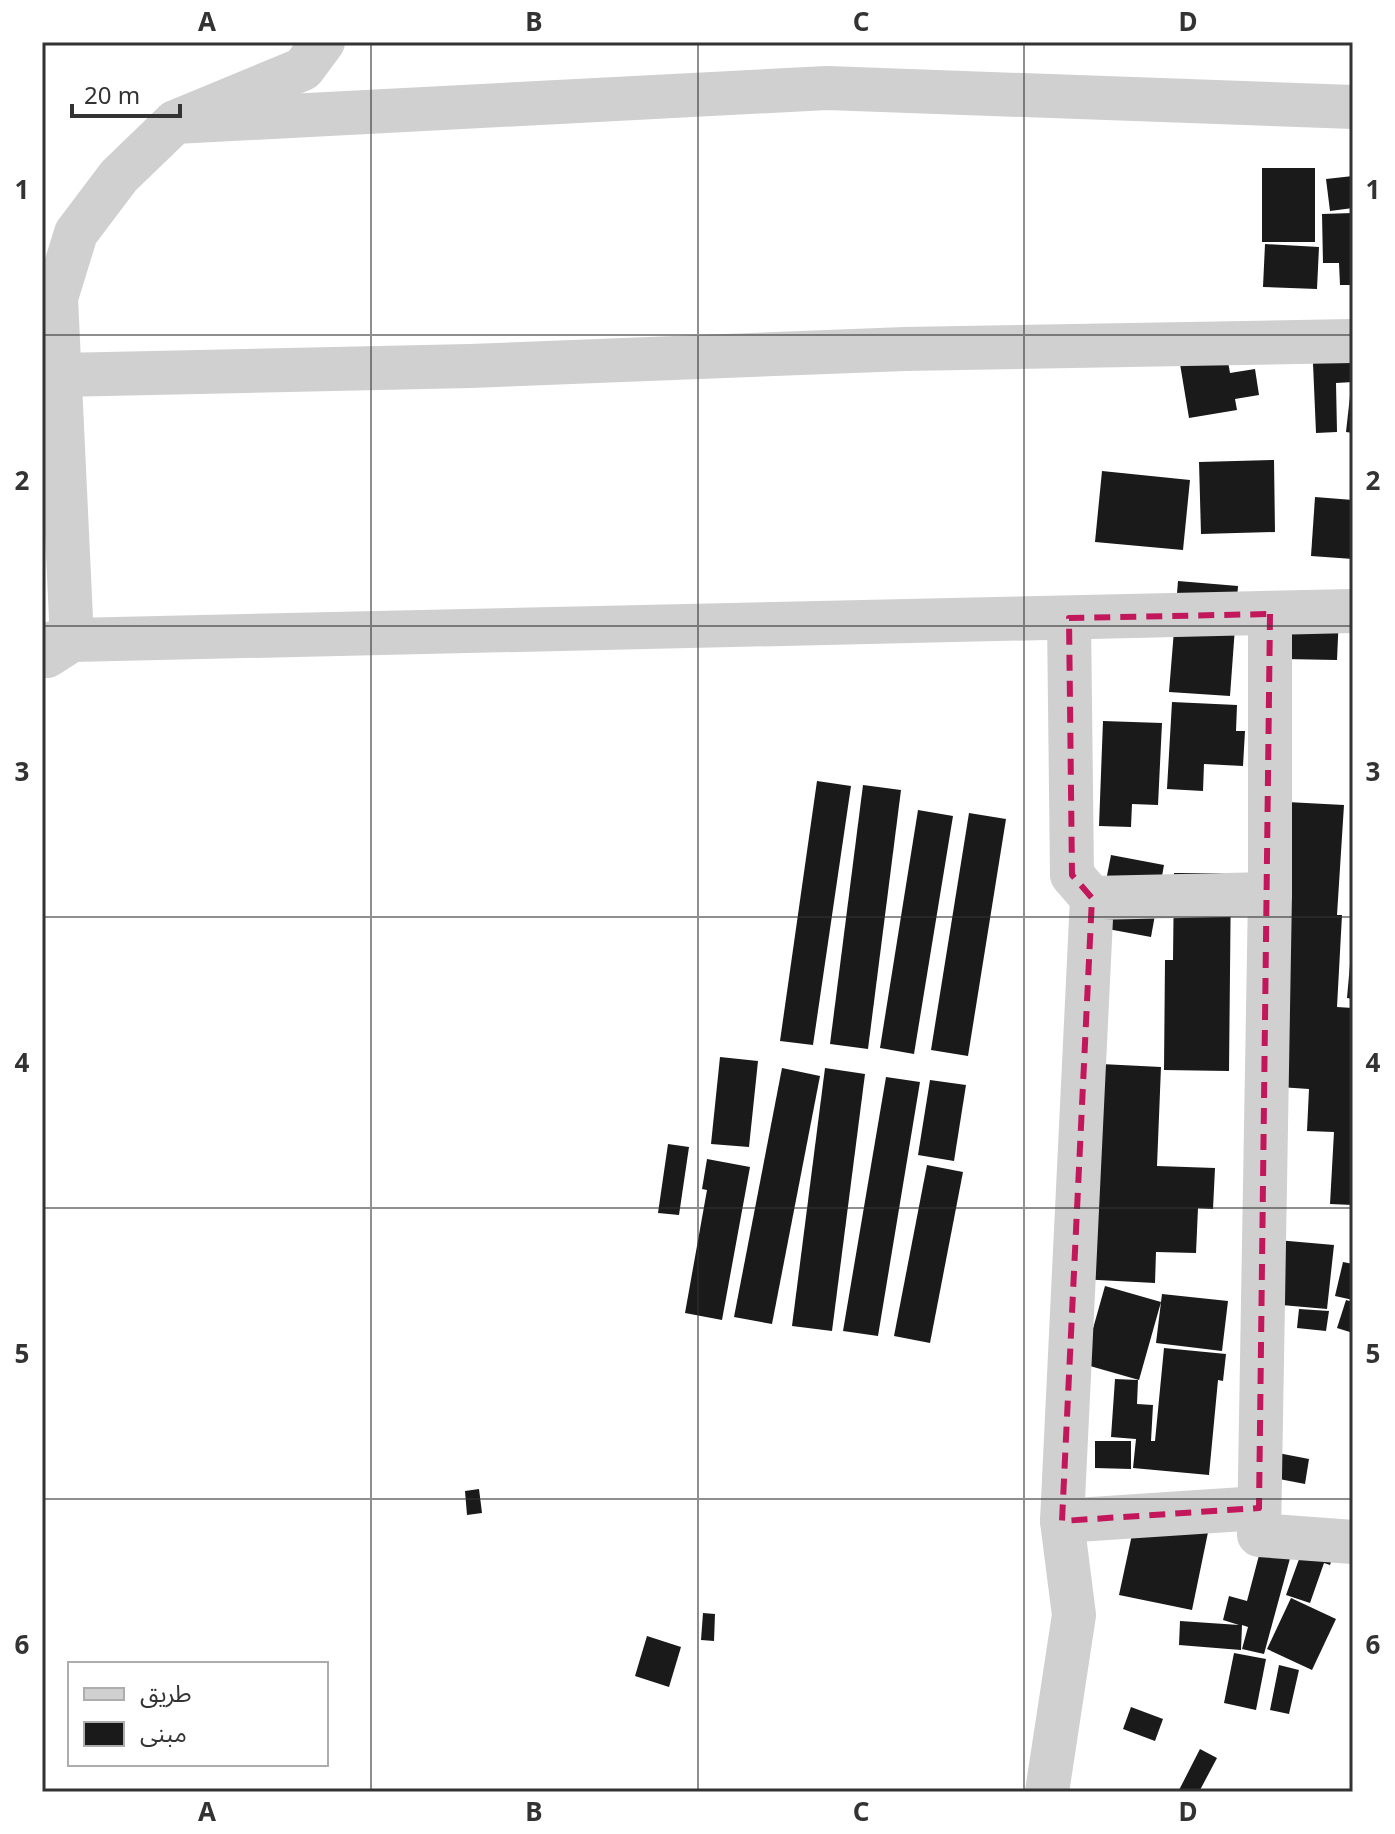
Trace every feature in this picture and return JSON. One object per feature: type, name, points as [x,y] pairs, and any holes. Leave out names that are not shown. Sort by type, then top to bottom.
[{"type":"street","points":[[323,42],[303,69],[175,122],[119,176],[76,233],[56,298],[51,370],[52,648],[1353,611]]},
{"type":"street","points":[[175,122],[827,88],[1353,107]]},
{"type":"street","points":[[51,370],[470,366],[905,349],[1353,341]]},
{"type":"street","points":[[1270,614],[1270,894],[1259,1535],[1353,1542]]},
{"type":"street","points":[[1047,1792],[1074,1615],[1062,1521],[1092,898],[1072,875],[1069,618]]},
{"type":"street","points":[[1092,898],[1270,894]]},
{"type":"street","points":[[1062,1521],[1259,1508]]},
{"type":"highlighted area","points":[[1270,614],[1259,1508],[1062,1521],[1092,898],[1072,875],[1069,618]]},
{"type":"building","points":[[1262,168],[1315,168],[1315,242],[1262,242]]},
{"type":"building","points":[[1353,176],[1353,208],[1330,211],[1326,179]]},
{"type":"building","points":[[1353,213],[1353,285],[1340,285],[1339,263],[1323,263],[1322,214]]},
{"type":"building","points":[[1265,244],[1319,247],[1317,289],[1263,287]]},
{"type":"building","points":[[1353,339],[1353,382],[1336,383],[1337,432],[1316,433],[1312,340]]},
{"type":"building","points":[[1227,356],[1230,373],[1255,369],[1259,395],[1235,399],[1237,410],[1189,418],[1180,364]]},
{"type":"building","points":[[1353,387],[1353,433],[1346,432]]},
{"type":"building","points":[[1274,460],[1275,532],[1201,534],[1199,462]]},
{"type":"building","points":[[1102,471],[1190,480],[1183,550],[1095,542]]},
{"type":"building","points":[[1315,497],[1353,500],[1353,559],[1311,556]]},
{"type":"building","points":[[1178,581],[1238,586],[1230,696],[1169,692]]},
{"type":"building","points":[[1286,591],[1340,592],[1337,660],[1284,659]]},
{"type":"building","points":[[1172,702],[1237,705],[1236,731],[1245,731],[1243,766],[1204,764],[1203,791],[1167,789]]},
{"type":"building","points":[[1103,721],[1162,723],[1158,805],[1132,804],[1131,827],[1099,826]]},
{"type":"building","points":[[817,781],[851,786],[813,1045],[780,1041]]},
{"type":"building","points":[[863,785],[901,790],[868,1049],[830,1044]]},
{"type":"building","points":[[1287,802],[1344,805],[1337,915],[1342,915],[1337,1007],[1353,1008],[1353,1205],[1330,1204],[1334,1132],[1307,1131],[1309,1089],[1279,1087]]},
{"type":"building","points":[[918,810],[953,816],[914,1054],[880,1048]]},
{"type":"building","points":[[969,813],[1006,819],[968,1056],[931,1050]]},
{"type":"building","points":[[1111,855],[1164,865],[1151,937],[1097,927]]},
{"type":"building","points":[[1174,873],[1231,873],[1229,1071],[1164,1070],[1165,960],[1173,960]]},
{"type":"building","points":[[1353,953],[1353,999],[1347,998]]},
{"type":"building","points":[[720,1057],[758,1061],[749,1147],[711,1144]]},
{"type":"building","points":[[1101,1064],[1161,1067],[1157,1166],[1215,1168],[1213,1209],[1198,1208],[1196,1253],[1156,1252],[1155,1283],[1079,1279]]},
{"type":"building","points":[[782,1068],[820,1076],[772,1324],[734,1317]]},
{"type":"building","points":[[825,1068],[865,1074],[832,1331],[792,1326]]},
{"type":"building","points":[[886,1077],[920,1082],[878,1336],[843,1331]]},
{"type":"building","points":[[930,1080],[966,1085],[954,1161],[918,1155]]},
{"type":"building","points":[[668,1144],[689,1147],[679,1215],[658,1213]]},
{"type":"building","points":[[707,1159],[750,1167],[722,1320],[685,1313],[707,1190],[702,1189]]},
{"type":"building","points":[[927,1165],[963,1172],[930,1343],[894,1336]]},
{"type":"building","points":[[1277,1240],[1334,1245],[1327,1309],[1270,1304]]},
{"type":"building","points":[[1343,1262],[1353,1264],[1353,1300],[1335,1296]]},
{"type":"building","points":[[1105,1286],[1161,1302],[1139,1380],[1083,1364]]},
{"type":"building","points":[[1162,1294],[1228,1301],[1222,1351],[1156,1343]]},
{"type":"building","points":[[1346,1300],[1353,1302],[1353,1333],[1337,1328]]},
{"type":"building","points":[[1299,1309],[1329,1311],[1326,1331],[1297,1328]]},
{"type":"building","points":[[1164,1348],[1226,1354],[1223,1381],[1218,1380],[1209,1475],[1133,1468],[1136,1439],[1111,1437],[1115,1379],[1138,1380],[1137,1404],[1153,1405],[1151,1441],[1155,1441]]},
{"type":"building","points":[[1095,1441],[1131,1441],[1131,1469],[1095,1468]]},
{"type":"building","points":[[1278,1453],[1309,1459],[1305,1484],[1274,1478]]},
{"type":"building","points":[[479,1489],[482,1513],[467,1515],[465,1491]]},
{"type":"building","points":[[1212,1513],[1192,1610],[1119,1595],[1136,1516]]},
{"type":"building","points":[[1268,1521],[1298,1529],[1264,1654],[1242,1649],[1248,1627],[1242,1625],[1241,1650],[1179,1645],[1180,1621],[1239,1625],[1223,1620],[1229,1596],[1247,1601]]},
{"type":"building","points":[[1310,1529],[1339,1540],[1330,1565],[1324,1563],[1310,1603],[1286,1595]]},
{"type":"building","points":[[1291,1598],[1336,1619],[1312,1670],[1267,1649]]},
{"type":"building","points":[[703,1613],[715,1614],[714,1641],[701,1640]]},
{"type":"building","points":[[647,1636],[681,1647],[669,1687],[635,1676]]},
{"type":"building","points":[[1234,1653],[1266,1659],[1256,1710],[1224,1703]]},
{"type":"building","points":[[1279,1665],[1299,1670],[1289,1714],[1270,1710]]},
{"type":"building","points":[[1131,1707],[1163,1719],[1155,1741],[1123,1729]]},
{"type":"building","points":[[1200,1749],[1217,1758],[1200,1790],[1204,1792],[1178,1792]]}]
